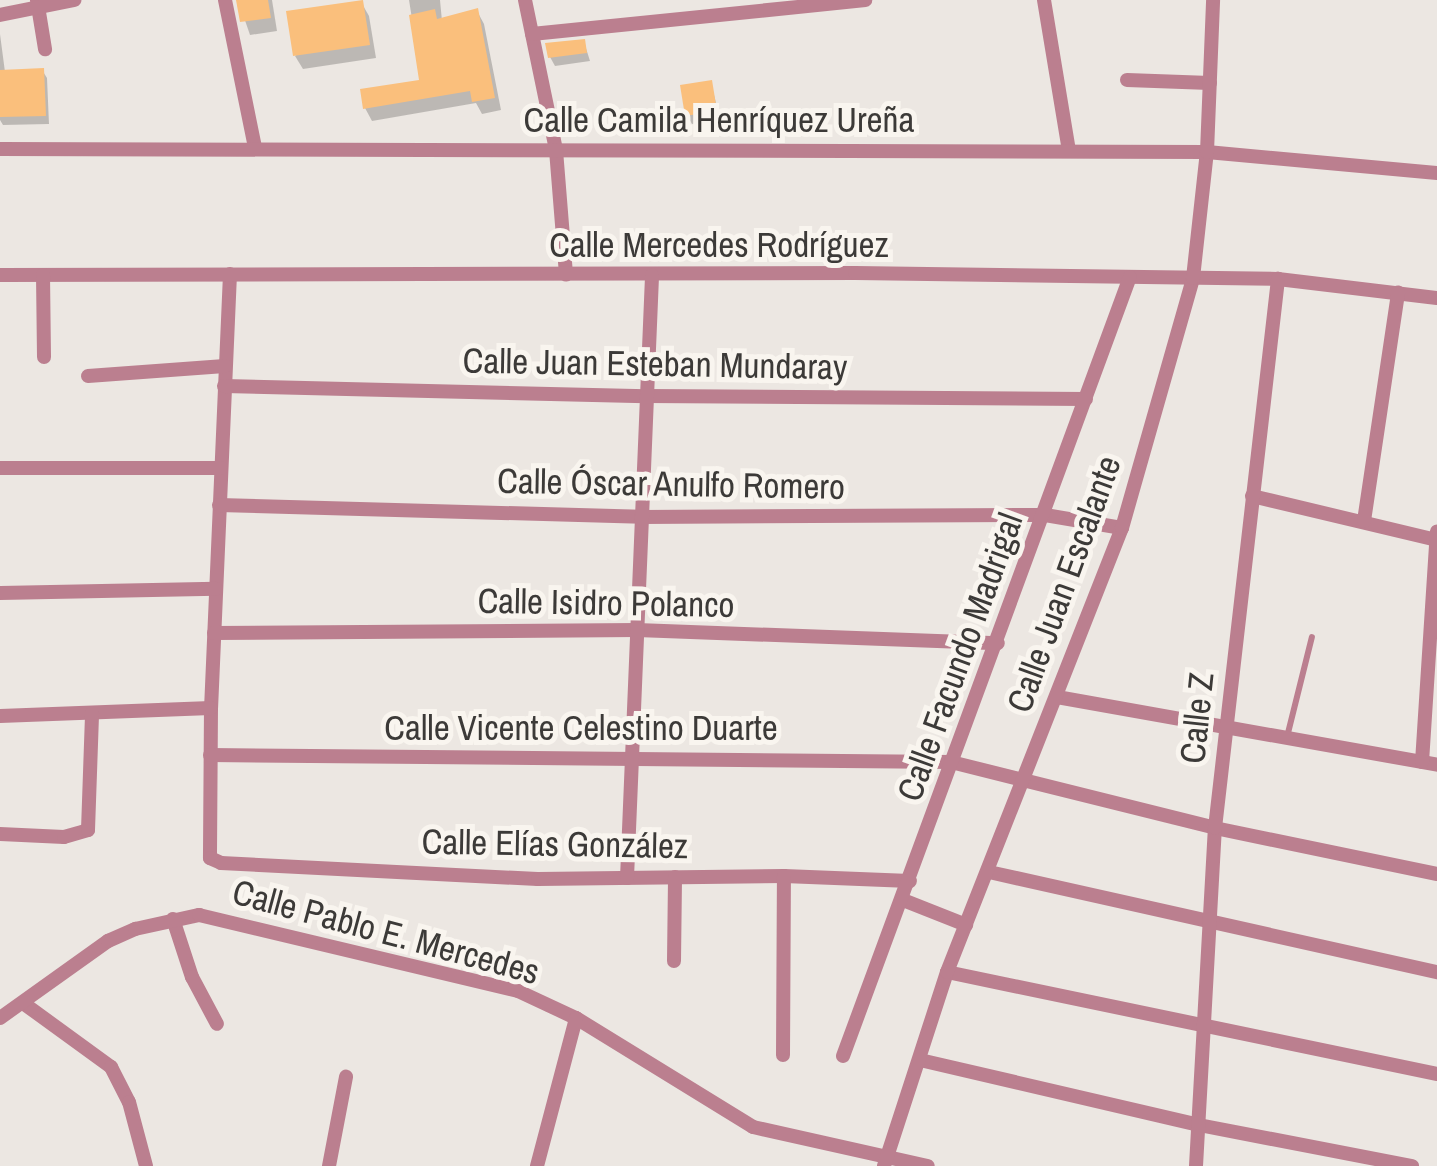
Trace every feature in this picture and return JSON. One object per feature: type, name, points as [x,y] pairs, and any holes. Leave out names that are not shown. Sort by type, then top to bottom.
[{"type":"street","points":[[0,15],[37,4],[74,0]]},
{"type":"street","points":[[225,0],[255,147]]},
{"type":"street","points":[[525,0],[556,150],[566,275]]},
{"type":"street","points":[[532,34],[865,0]]},
{"type":"street","points":[[1044,0],[1069,151]]},
{"type":"street","name":"Calle Juan Escalante","points":[[884,1162],[947,972],[1122,528],[1193,278],[1208,152],[1213,0]]},
{"type":"street","points":[[37,4],[45,49]]},
{"type":"street","points":[[1127,80],[1210,83]]},
{"type":"street","name":"Calle Camila Henríquez Ureña","points":[[0,150],[255,147],[1208,152],[1437,174]]},
{"type":"street","points":[[210,756],[230,274]]},
{"type":"street","name":"Calle Mercedes Rodríguez","points":[[0,275],[1278,279],[1437,298]]},
{"type":"street","points":[[43,275],[44,357]]},
{"type":"street","points":[[627,878],[652,276]]},
{"type":"street","name":"Calle Facundo Madrigal","points":[[843,1056],[1130,277]]},
{"type":"street","name":"Calle Z","points":[[1196,1166],[1207,1025],[1215,828],[1278,279]]},
{"type":"street","points":[[1364,521],[1398,293]]},
{"type":"street","points":[[88,376],[225,366]]},
{"type":"street","name":"Calle Juan Esteban Mundaray","points":[[224,386],[646,396],[1086,399]]},
{"type":"street","points":[[0,468],[220,468]]},
{"type":"street","points":[[1252,496],[1436,540]]},
{"type":"street","name":"Calle Óscar Anulfo Romero","points":[[219,505],[642,516],[1045,516],[1122,528]]},
{"type":"street","points":[[1057,697],[1430,763],[1437,531]]},
{"type":"street","points":[[0,593],[216,588]]},
{"type":"street","name":"Calle Isidro Polanco","points":[[214,633],[637,630],[998,643]]},
{"type":"street","points":[[0,716],[211,708]]},
{"type":"street","points":[[0,834],[64,838],[88,830],[92,713]]},
{"type":"street","name":"Calle Vicente Celestino Duarte","points":[[210,756],[951,762],[1215,828],[1437,874]]},
{"type":"street","name":"Calle Elías González","points":[[210,756],[207,848],[210,858],[221,863],[538,879],[784,876],[910,881]]},
{"type":"street","points":[[989,872],[1437,972]]},
{"type":"street","points":[[783,1055],[784,876]]},
{"type":"street","points":[[674,961],[676,877]]},
{"type":"street","points":[[903,900],[966,925]]},
{"type":"street","name":"Calle Pablo E. Mercedes","points":[[0,1018],[108,941],[173,919],[199,915],[500,986],[576,1018],[753,1127],[884,1162],[928,1166]]},
{"type":"street","points":[[173,919],[192,977],[216,1024]]},
{"type":"street","points":[[947,972],[1437,1074]]},
{"type":"street","points":[[23,1003],[111,1067],[129,1102],[146,1166]]},
{"type":"street","points":[[536,1166],[576,1018]]},
{"type":"street","points":[[920,1060],[1199,1126],[1412,1166]]},
{"type":"street","points":[[330,1166],[346,1077]]},
{"type":"lane","points":[[1286,738],[1312,637]]},
{"type":"building","points":[[236,0],[268,0],[271,18],[240,22]]},
{"type":"building","points":[[363,0],[370,45],[293,56],[286,11]]},
{"type":"building","points":[[478,8],[495,98],[472,102],[470,91],[363,109],[360,89],[419,80],[409,15],[435,9],[437,19]]},
{"type":"building","points":[[585,39],[587,53],[548,58],[545,43]]},
{"type":"building","points":[[44,68],[46,116],[0,117],[0,70]]},
{"type":"building","points":[[712,80],[717,111],[685,116],[680,85]]}]
